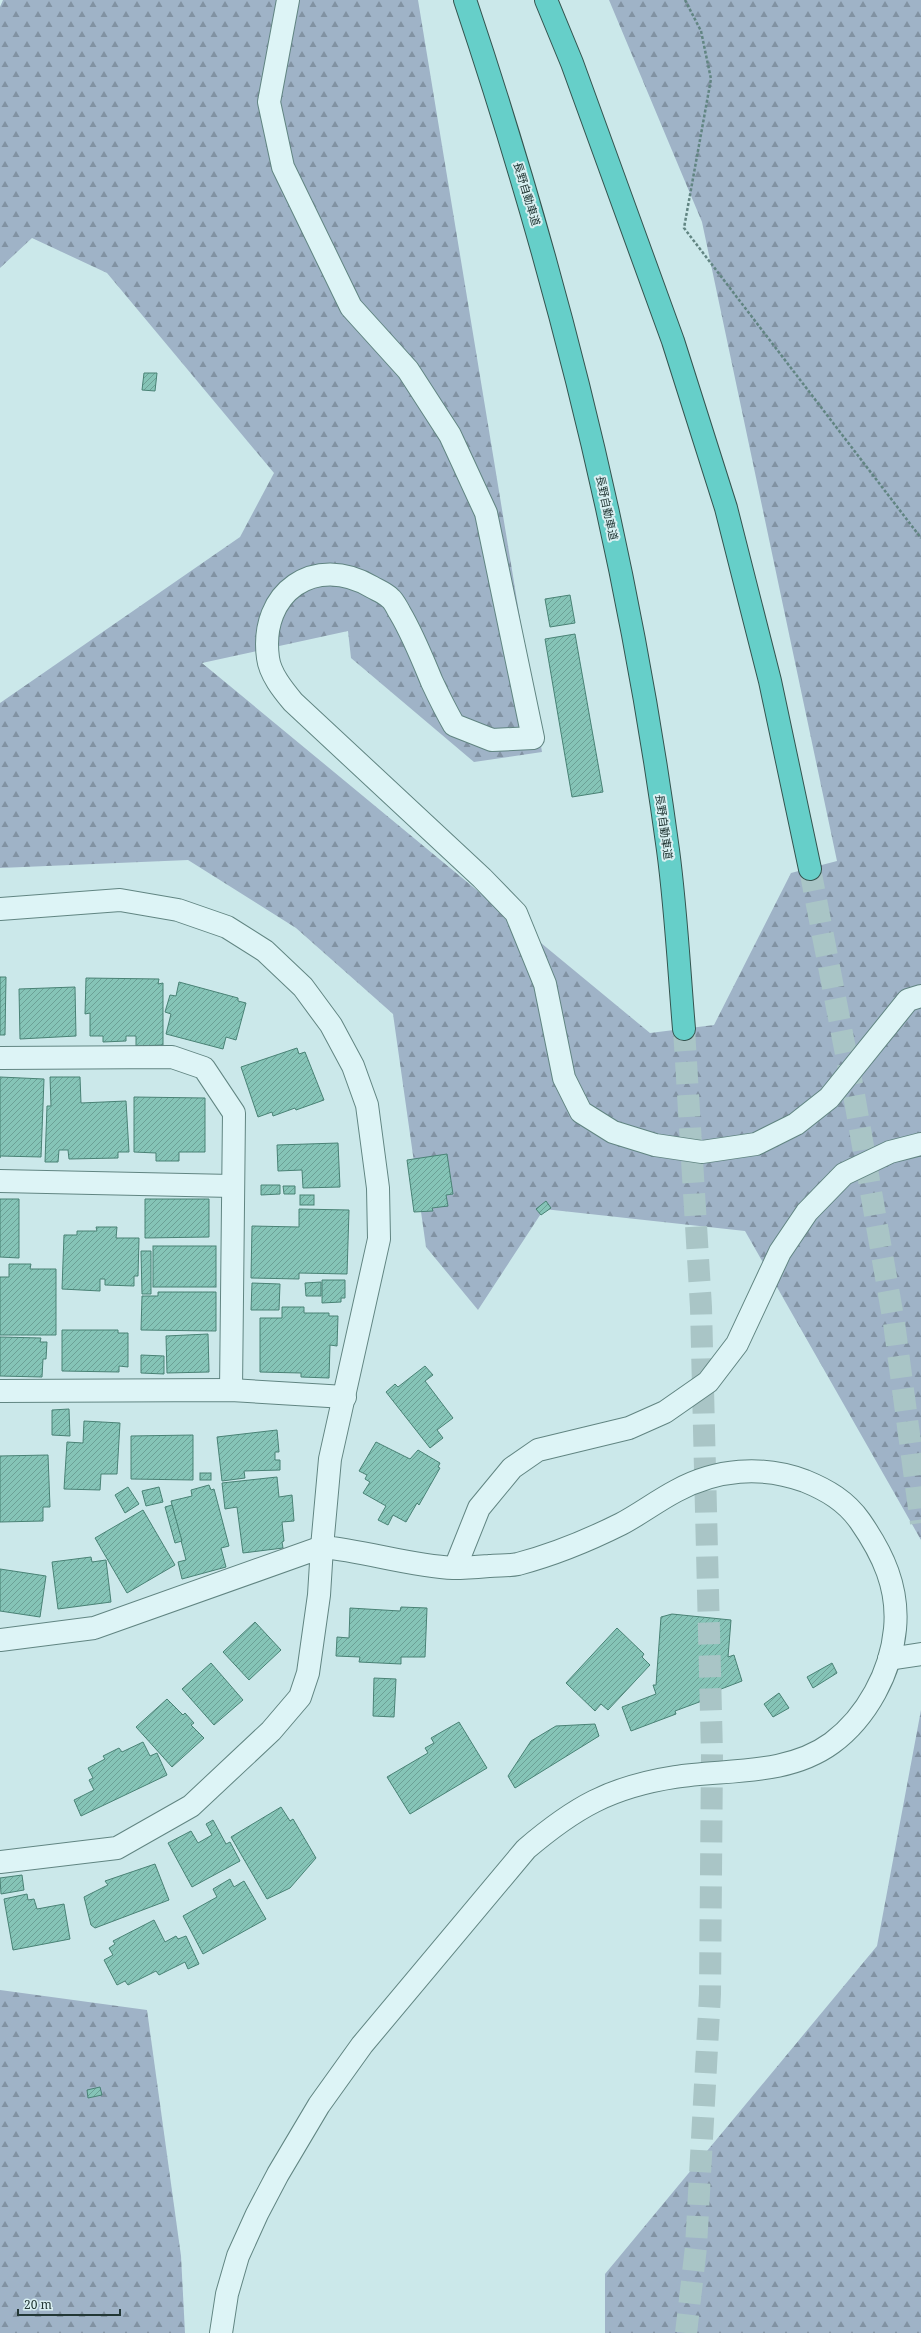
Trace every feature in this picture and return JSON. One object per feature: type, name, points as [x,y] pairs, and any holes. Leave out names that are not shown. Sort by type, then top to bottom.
[{"type":"highway","name":"長野自動車道","points":[[465,0],[496,93],[553,282],[604,488],[639,668],[669,852],[684,1029]]},
{"type":"highway","points":[[546,0],[572,63],[673,342],[726,508],[770,681],[810,869]]},
{"type":"street","points":[[288,0],[269,102],[283,167],[351,307],[408,370],[450,435],[486,513],[533,738],[492,740],[454,725],[432,683],[412,632],[390,598],[360,580],[329,573],[306,579],[284,592],[270,615],[267,634],[268,659],[278,682],[293,702],[482,878],[516,913],[545,984],[564,1078],[581,1112],[614,1132],[656,1145],[702,1152],[756,1144],[796,1124],[829,1098],[908,1000],[921,996]]},
{"type":"street","points":[[0,909],[120,900],[178,910],[203,917],[227,927],[265,951],[292,974],[318,1005],[353,1066],[367,1105],[380,1214],[379,1239],[330,1459],[322,1548],[320,1595],[308,1673],[300,1697],[271,1731],[191,1806],[117,1848],[0,1862]]},
{"type":"street","points":[[0,1058],[172,1057],[204,1068],[234,1113],[232,1186],[231,1390]]},
{"type":"street","points":[[455,1568],[479,1508],[512,1468],[538,1450],[629,1428],[664,1412],[708,1382],[737,1344],[780,1252],[806,1212],[844,1174],[890,1152],[921,1144]]},
{"type":"street","points":[[0,1181],[232,1186]]},
{"type":"street","points":[[0,1391],[231,1390],[345,1397]]},
{"type":"street","points":[[0,1640],[94,1628],[322,1548],[348,1549],[455,1568],[516,1564],[574,1545],[621,1524],[679,1489],[718,1474],[752,1470],[787,1475],[818,1486],[836,1496],[852,1510],[878,1548],[890,1574],[896,1602],[895,1630],[889,1659],[867,1706],[851,1726],[837,1739],[810,1756],[745,1772],[677,1777],[650,1782],[608,1793],[579,1808],[554,1825],[526,1850],[362,2045],[319,2105],[278,2174],[238,2256],[227,2294],[221,2333]]},
{"type":"street","points":[[889,1659],[921,1654]]},
{"type":"path","points":[[685,0],[701,31],[711,79],[684,228],[921,538]]},
{"type":"green space","points":[[3,0],[418,0],[542,752],[474,762],[351,658],[348,631],[202,663],[650,1033],[714,1025],[791,873],[837,861],[702,222],[609,0],[921,0],[921,1540],[745,1231],[544,1209],[478,1310],[426,1247],[393,1014],[296,928],[188,860],[0,868],[0,703],[240,537],[274,473],[107,273],[32,238],[0,268],[0,7]]},
{"type":"green space","points":[[921,1710],[921,2333],[605,2333],[605,2274],[877,1946]]},
{"type":"green space","points":[[0,1990],[147,2010],[181,2256],[185,2333],[0,2333]]},
{"type":"building","points":[[144,373],[157,373],[155,391],[142,390]]},
{"type":"building","points":[[570,595],[575,623],[550,627],[545,599]]},
{"type":"building","points":[[575,634],[603,792],[572,797],[545,639]]},
{"type":"building","points":[[0,977],[6,977],[5,1035],[0,1035]]},
{"type":"building","points":[[86,978],[159,979],[158,984],[163,983],[163,1045],[136,1046],[136,1036],[126,1036],[126,1041],[103,1042],[103,1036],[90,1036],[90,1013],[85,1014]]},
{"type":"building","points":[[179,982],[238,998],[238,1001],[246,1003],[236,1040],[226,1037],[223,1049],[166,1034],[171,1014],[165,1012],[170,995],[176,996]]},
{"type":"building","points":[[75,987],[76,1036],[20,1039],[19,989]]},
{"type":"building","points":[[297,1048],[299,1054],[305,1052],[324,1100],[273,1116],[272,1112],[258,1117],[241,1067]]},
{"type":"building","points":[[0,1077],[44,1079],[41,1157],[0,1156]]},
{"type":"building","points":[[50,1077],[80,1077],[81,1103],[126,1101],[129,1152],[118,1152],[118,1158],[69,1159],[68,1150],[59,1150],[58,1162],[45,1162],[47,1106],[51,1106]]},
{"type":"building","points":[[134,1097],[205,1098],[205,1152],[179,1152],[179,1161],[156,1161],[156,1153],[134,1152]]},
{"type":"building","points":[[338,1143],[340,1187],[303,1188],[302,1170],[278,1171],[277,1145]]},
{"type":"building","points":[[447,1154],[453,1194],[446,1195],[448,1206],[432,1208],[433,1211],[414,1212],[407,1160]]},
{"type":"building","points":[[261,1185],[280,1185],[280,1194],[261,1195]]},
{"type":"building","points":[[283,1186],[295,1186],[295,1194],[284,1194]]},
{"type":"building","points":[[300,1195],[314,1195],[314,1205],[300,1205]]},
{"type":"building","points":[[0,1199],[19,1199],[19,1258],[0,1257]]},
{"type":"building","points":[[145,1199],[209,1199],[209,1237],[145,1238]]},
{"type":"building","points":[[546,1201],[551,1208],[541,1215],[536,1209]]},
{"type":"building","points":[[299,1209],[349,1210],[347,1274],[299,1273],[299,1279],[251,1278],[252,1226],[299,1227]]},
{"type":"building","points":[[96,1227],[117,1227],[116,1238],[139,1238],[138,1276],[134,1276],[134,1286],[105,1285],[105,1279],[100,1279],[100,1291],[62,1289],[64,1235],[77,1235],[77,1231],[97,1231]]},
{"type":"building","points":[[153,1246],[216,1246],[216,1287],[153,1287]]},
{"type":"building","points":[[141,1251],[151,1251],[151,1294],[142,1294]]},
{"type":"building","points":[[9,1264],[31,1264],[30,1269],[56,1269],[56,1335],[0,1335],[0,1277],[9,1277]]},
{"type":"building","points":[[322,1280],[345,1280],[345,1298],[341,1298],[341,1302],[322,1303]]},
{"type":"building","points":[[321,1282],[321,1296],[306,1296],[305,1283]]},
{"type":"building","points":[[252,1283],[280,1284],[279,1310],[251,1310]]},
{"type":"building","points":[[158,1292],[216,1292],[216,1331],[141,1330],[142,1296],[158,1296]]},
{"type":"building","points":[[282,1307],[304,1307],[304,1313],[329,1313],[329,1316],[338,1316],[337,1346],[330,1345],[329,1378],[301,1377],[301,1373],[260,1372],[260,1318],[282,1318]]},
{"type":"building","points":[[62,1330],[118,1330],[118,1333],[128,1333],[128,1367],[119,1366],[119,1372],[62,1371]]},
{"type":"building","points":[[208,1334],[209,1372],[167,1373],[166,1336]]},
{"type":"building","points":[[0,1337],[41,1338],[40,1342],[47,1342],[46,1359],[43,1359],[42,1377],[0,1376]]},
{"type":"building","points":[[141,1355],[164,1356],[164,1374],[141,1373]]},
{"type":"building","points":[[425,1366],[433,1375],[425,1381],[453,1418],[437,1430],[443,1438],[430,1448],[386,1392],[395,1384],[398,1387]]},
{"type":"building","points":[[69,1409],[70,1436],[52,1435],[52,1410]]},
{"type":"building","points":[[84,1421],[120,1423],[117,1474],[101,1474],[100,1490],[64,1489],[67,1442],[83,1443]]},
{"type":"building","points":[[277,1430],[279,1452],[275,1452],[275,1460],[280,1460],[280,1470],[244,1471],[245,1478],[222,1481],[217,1437]]},
{"type":"building","points":[[193,1435],[193,1480],[131,1479],[131,1436]]},
{"type":"building","points":[[376,1442],[410,1459],[418,1450],[440,1463],[438,1467],[440,1468],[419,1505],[417,1503],[406,1522],[393,1515],[388,1525],[378,1520],[386,1506],[363,1493],[370,1482],[365,1479],[367,1475],[359,1471]]},
{"type":"building","points":[[48,1455],[50,1507],[43,1507],[43,1521],[0,1522],[0,1456]]},
{"type":"building","points":[[200,1473],[211,1473],[211,1480],[200,1480]]},
{"type":"building","points":[[277,1477],[279,1497],[292,1495],[294,1521],[282,1522],[284,1541],[282,1542],[283,1548],[243,1553],[237,1507],[225,1509],[222,1483]]},
{"type":"building","points":[[209,1485],[211,1490],[214,1489],[229,1546],[221,1548],[226,1567],[182,1579],[178,1562],[186,1560],[171,1501],[192,1496],[191,1490]]},
{"type":"building","points":[[128,1487],[139,1504],[125,1513],[115,1495]]},
{"type":"building","points":[[159,1487],[163,1502],[146,1506],[142,1491]]},
{"type":"building","points":[[172,1505],[182,1541],[175,1543],[165,1507]]},
{"type":"building","points":[[143,1510],[175,1565],[127,1593],[95,1538]]},
{"type":"building","points":[[91,1557],[92,1562],[106,1560],[111,1602],[58,1609],[52,1562]]},
{"type":"building","points":[[0,1569],[46,1576],[40,1617],[0,1611]]},
{"type":"building","points":[[401,1607],[427,1608],[425,1657],[401,1657],[401,1664],[359,1662],[360,1657],[336,1656],[337,1637],[349,1638],[350,1608],[400,1611]]},
{"type":"building","points":[[672,1614],[731,1620],[728,1657],[734,1655],[742,1681],[708,1694],[710,1698],[675,1711],[676,1714],[631,1731],[622,1707],[656,1694],[653,1685],[656,1685],[661,1617]]},
{"type":"building","points":[[255,1622],[281,1650],[249,1680],[223,1652]]},
{"type":"building","points":[[617,1628],[644,1654],[642,1657],[650,1665],[608,1710],[601,1704],[595,1711],[566,1683]]},
{"type":"building","points":[[211,1663],[243,1700],[214,1725],[182,1689]]},
{"type":"building","points":[[832,1663],[837,1673],[813,1688],[807,1677]]},
{"type":"building","points":[[374,1678],[396,1679],[394,1717],[373,1716]]},
{"type":"building","points":[[779,1693],[789,1708],[773,1717],[764,1704]]},
{"type":"building","points":[[167,1699],[183,1715],[185,1713],[194,1723],[191,1725],[204,1738],[172,1767],[136,1727]]},
{"type":"building","points":[[459,1722],[487,1768],[410,1814],[387,1777],[428,1753],[425,1748],[434,1743],[431,1738]]},
{"type":"building","points":[[595,1724],[599,1736],[515,1788],[508,1776],[531,1741],[556,1726]]},
{"type":"building","points":[[143,1742],[150,1756],[157,1753],[167,1775],[81,1816],[74,1800],[94,1790],[89,1780],[93,1778],[88,1768],[105,1759],[103,1756],[119,1748],[122,1752]]},
{"type":"building","points":[[281,1807],[290,1821],[293,1819],[316,1858],[290,1888],[267,1899],[231,1837]]},
{"type":"building","points":[[213,1820],[226,1844],[230,1842],[240,1861],[192,1887],[168,1843],[191,1831],[198,1843],[212,1835],[206,1824]]},
{"type":"building","points":[[155,1864],[169,1900],[95,1928],[91,1925],[84,1897],[108,1885],[105,1881]]},
{"type":"building","points":[[22,1875],[24,1890],[1,1894],[0,1878]]},
{"type":"building","points":[[230,1879],[234,1887],[244,1881],[266,1919],[203,1954],[183,1916],[217,1897],[213,1889]]},
{"type":"building","points":[[27,1894],[28,1900],[34,1899],[37,1909],[64,1904],[70,1939],[13,1950],[4,1899]]},
{"type":"building","points":[[154,1920],[165,1942],[176,1936],[178,1939],[186,1936],[199,1964],[188,1969],[185,1962],[159,1975],[156,1971],[128,1985],[125,1981],[117,1985],[104,1960],[113,1955],[109,1948],[115,1944],[113,1941]]},
{"type":"building","points":[[100,2087],[102,2095],[88,2098],[87,2090]]},
{"type":"tunnel","points":[[810,869],[854,1095],[894,1323],[921,1523]]},
{"type":"tunnel","points":[[684,1029],[701,1307],[712,1754],[710,1994],[696,2247],[686,2333]]}]
